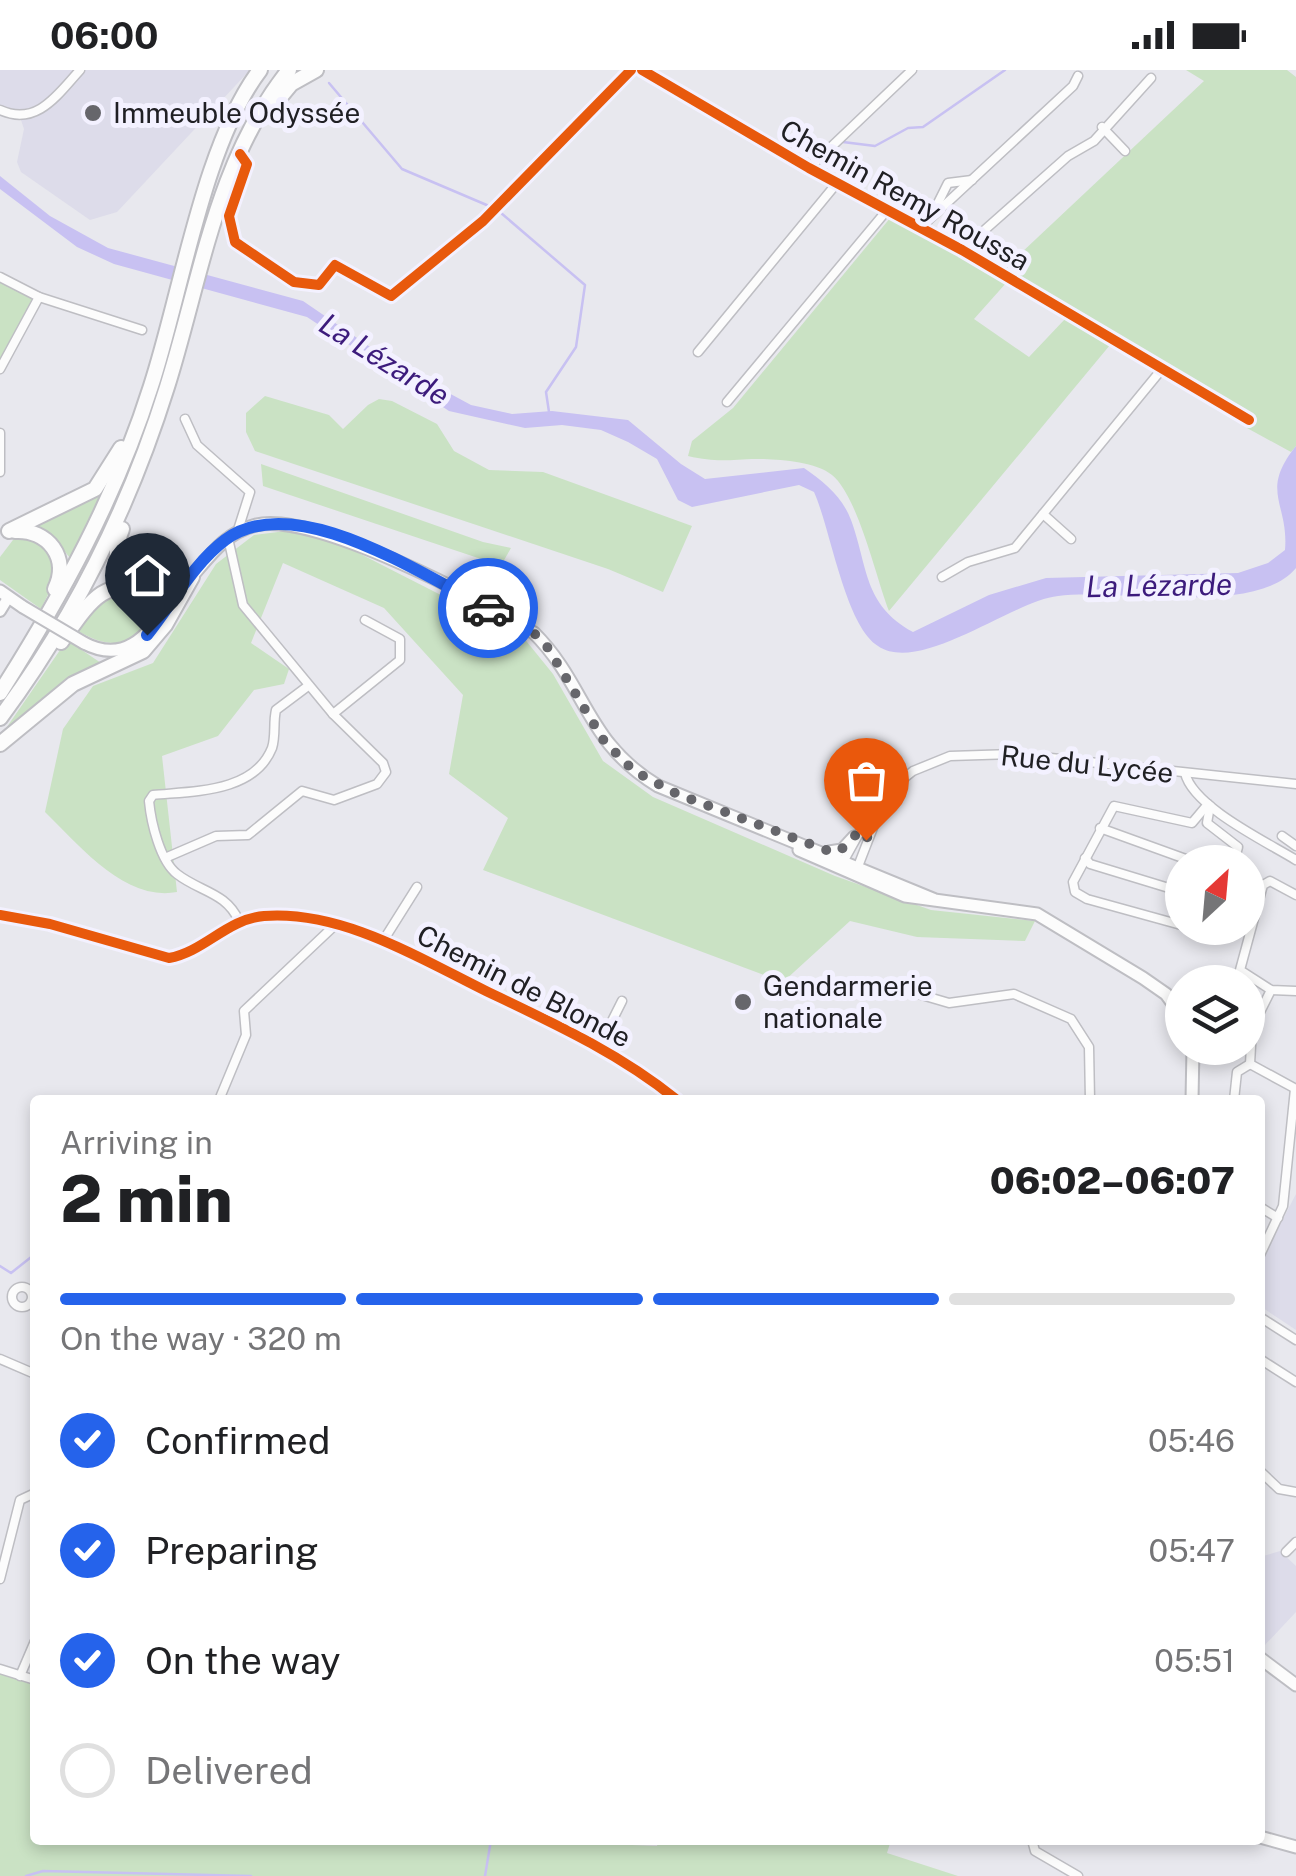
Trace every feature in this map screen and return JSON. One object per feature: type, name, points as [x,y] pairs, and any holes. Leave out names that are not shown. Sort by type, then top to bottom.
[{"type":"highway","points":[[224,165],[240,101],[260,70]]},
{"type":"highway","points":[[166,611],[156,594],[124,572],[116,544],[164,416],[182,306],[224,165],[243,109],[270,70]]},
{"type":"highway","points":[[224,165],[288,70]]},
{"type":"highway","points":[[224,165],[240,154],[280,95],[316,70]]},
{"type":"highway","points":[[5,537],[85,496],[107,475],[182,306]]},
{"type":"highway","points":[[0,692],[100,520],[140,421],[164,344]]},
{"type":"highway","points":[[2,715],[86,584],[140,466],[169,383]]},
{"type":"highway","points":[[0,692],[8,667],[53,593],[62,566],[56,551],[38,534],[5,537]]},
{"type":"highway","points":[[156,594],[188,582]]},
{"type":"highway","points":[[0,744],[73,684],[143,651],[157,636],[188,582]]},
{"type":"highway","points":[[2,715],[103,591],[126,587],[137,592],[151,606],[154,626]]},
{"type":"main road","points":[[4,594],[84,643],[108,652],[124,650],[154,626],[232,535],[276,522],[334,534],[514,620],[548,648],[586,715],[620,759],[677,794],[932,899],[1005,906],[1062,925],[1165,993]]},
{"type":"main road","points":[[677,794],[825,852],[843,864]]},
{"type":"main road","points":[[825,852],[842,850],[854,837]]},
{"type":"main road","points":[[1192,1095],[1193,1065]]},
{"type":"main road","points":[[1265,1662],[1296,1685]]},
{"type":"main road","points":[[1265,1838],[1296,1847]]},
{"type":"street","points":[[0,110],[27,115],[40,110],[80,70]]},
{"type":"street","points":[[240,154],[248,164],[229,216],[235,242],[301,284],[319,285],[335,264],[393,296],[483,221],[631,70]]},
{"type":"street","name":"Chemin Remy Roussa","points":[[642,70],[809,168],[962,250],[1249,420]]},
{"type":"street","points":[[809,168],[912,70]]},
{"type":"street","points":[[920,227],[932,216],[948,184],[972,180],[1073,86],[1078,76]]},
{"type":"street","points":[[962,250],[1068,156],[1086,148],[1151,78]]},
{"type":"street","points":[[1102,127],[1124,151]]},
{"type":"street","points":[[698,352],[837,183]]},
{"type":"street","points":[[727,402],[888,210]]},
{"type":"street","points":[[0,277],[38,296],[142,330]]},
{"type":"street","points":[[0,370],[38,296]]},
{"type":"street","points":[[942,577],[968,562],[1007,553],[1162,369]]},
{"type":"street","points":[[165,858],[216,836],[248,835],[302,792],[334,800],[380,782],[386,772],[383,762],[332,714],[240,600],[232,535],[251,494],[205,455],[184,418]]},
{"type":"street","points":[[0,433],[0,472]]},
{"type":"street","points":[[1043,514],[1071,539]]},
{"type":"street","points":[[0,610],[4,594]]},
{"type":"street","points":[[332,714],[400,660],[400,639],[365,620]]},
{"type":"street","points":[[239,921],[225,900],[178,875],[165,858],[149,806],[151,798],[214,788],[248,776],[262,764],[273,746],[276,710],[308,686]]},
{"type":"street","name":"Rue du Lycée","points":[[843,864],[872,806],[888,790],[936,759],[982,754],[1296,784]]},
{"type":"street","points":[[1185,773],[1187,783],[1209,805],[1296,860]]},
{"type":"street","points":[[856,870],[888,790]]},
{"type":"street","points":[[1165,920],[1080,896],[1073,882],[1114,806],[1192,823],[1209,805]]},
{"type":"street","points":[[1209,805],[1207,824],[1235,845]]},
{"type":"street","points":[[1100,828],[1165,852]]},
{"type":"street","points":[[1282,836],[1296,846]]},
{"type":"street","points":[[1085,858],[1090,864],[1165,887]]},
{"type":"street","points":[[1296,895],[1265,882],[1241,963],[1243,974],[1271,990],[1296,991]]},
{"type":"street","points":[[383,941],[417,887]]},
{"type":"street","name":"Chemin de Blonde","points":[[0,916],[50,924],[168,958],[186,955],[239,921],[283,916],[334,926],[383,941],[599,1047],[640,1070],[671,1095]]},
{"type":"street","points":[[221,1095],[246,1036],[244,1010],[334,926]]},
{"type":"street","points":[[1265,1002],[1271,990]]},
{"type":"street","points":[[908,991],[950,1002],[1014,994],[1071,1020],[1089,1046],[1090,1095]]},
{"type":"street","points":[[599,1047],[622,1001]]},
{"type":"street","points":[[1235,1095],[1237,1072],[1248,1065]]},
{"type":"street","points":[[1252,1065],[1296,1089],[1283,1206],[1265,1245]]},
{"type":"street","points":[[1265,1210],[1278,1218]]},
{"type":"street","points":[[11,1297],[16,1288],[28,1288]]},
{"type":"street","points":[[28,1288],[30,1293]]},
{"type":"street","points":[[1,1292],[11,1297],[16,1306],[26,1306],[30,1301]]},
{"type":"street","points":[[1265,1320],[1296,1340]]},
{"type":"street","points":[[0,1359],[30,1372]]},
{"type":"street","points":[[1265,1362],[1296,1382]]},
{"type":"street","points":[[1265,1475],[1279,1489],[1296,1492]]},
{"type":"street","points":[[0,1578],[20,1500],[30,1495]]},
{"type":"street","points":[[1286,1552],[1296,1542]]},
{"type":"street","points":[[20,1676],[30,1653]]},
{"type":"street","points":[[0,1670],[30,1679]]},
{"type":"street","points":[[1033,1845],[1035,1851],[1078,1876]]},
{"type":"shaded area","points":[[0,70],[250,70],[117,212],[90,220],[21,172],[17,162],[24,129],[21,120],[0,110]]},
{"type":"shaded area","points":[[1296,1194],[1296,1330],[1265,1309],[1265,1253]]},
{"type":"shaded area","points":[[1280,1551],[1296,1566],[1296,1612],[1265,1645],[1265,1556]]},
{"type":"green space","points":[[1186,70],[1287,70],[1296,77],[1296,446],[1291,452],[1247,428],[1252,419],[1003,270],[1204,81]]},
{"type":"green space","points":[[891,217],[1007,282],[974,319],[1029,357],[1065,319],[1110,345],[889,611],[858,519],[832,475],[790,461],[688,456],[692,441],[733,408]]},
{"type":"green space","points":[[0,277],[39,297],[0,369]]},
{"type":"green space","points":[[265,396],[329,415],[343,429],[368,405],[379,399],[392,401],[437,424],[454,451],[489,470],[543,472],[692,526],[663,592],[608,569],[255,451],[246,432],[246,413]]},
{"type":"green space","points":[[261,464],[483,542],[511,548],[503,562],[490,562],[263,486]]},
{"type":"green space","points":[[102,491],[70,558],[51,534],[35,526]]},
{"type":"green space","points":[[294,530],[331,539],[523,637],[553,674],[603,761],[653,797],[835,876],[931,910],[1035,921],[1025,941],[917,937],[850,921],[783,982],[483,870],[508,818],[449,774],[463,695],[384,608],[283,563],[251,643],[289,669],[284,684],[254,690],[218,736],[162,756],[177,892],[158,893],[121,880],[45,812],[63,729],[93,686],[153,663],[216,564],[254,535]]},
{"type":"green space","points":[[16,536],[36,539],[50,549],[55,580],[41,609],[0,580],[0,557]]},
{"type":"green space","points":[[122,592],[143,600],[149,619],[133,637],[107,642],[76,630],[100,601]]},
{"type":"green space","points":[[67,640],[101,663],[49,696],[0,737]]},
{"type":"green space","points":[[0,1669],[30,1678],[30,1845],[889,1845],[887,1853],[958,1876],[0,1876]]},
{"type":"water","name":"La Lézarde","points":[[0,176],[50,216],[108,248],[303,301],[395,364],[471,405],[512,414],[552,411],[628,420],[705,479],[804,468],[843,504],[876,597],[885,610],[913,632],[989,595],[1046,578],[1238,573],[1268,563],[1285,550],[1277,487],[1285,462],[1296,446],[1296,568],[1277,583],[1219,596],[1058,596],[941,644],[896,652],[878,646],[856,618],[814,492],[799,485],[692,507],[678,500],[657,459],[628,442],[601,430],[562,425],[525,428],[449,411],[307,317],[114,264],[77,247],[0,189]]},
{"type":"waterway","points":[[843,142],[875,146],[908,128],[923,127],[1005,70]]},
{"type":"waterway","points":[[329,83],[402,169],[489,206]]},
{"type":"waterway","points":[[501,213],[585,285],[576,347],[546,392],[549,412]]},
{"type":"waterway","points":[[0,1266],[11,1273],[30,1258]]},
{"type":"waterway","points":[[485,1876],[490,1845]]},
{"type":"waterway","points":[[26,1876],[43,1871],[251,1876]]},
{"type":"cycle path","points":[[240,154],[247,164],[229,216],[235,242],[294,282],[319,285],[335,265],[391,296],[483,221],[631,70]]},
{"type":"cycle path","points":[[642,70],[809,168],[962,250],[1249,420]]},
{"type":"cycle path","points":[[0,915],[50,924],[169,958],[182,955],[251,918],[293,916],[351,928],[407,951],[561,1027],[609,1053],[671,1095]]},
{"type":"way so far","points":[[488,608],[534,633],[558,661],[604,741],[634,771],[658,786],[834,853],[847,846],[872,806],[888,790],[866,840]]},
{"type":"place","name":"Immeuble Odyssée","points":[[93,113]]},
{"type":"place","name":"Gendarmerie nationale","points":[[743,1002]]},
{"type":"route","points":[[147,635],[214,550],[245,529],[276,522],[334,534],[488,608]]}]
